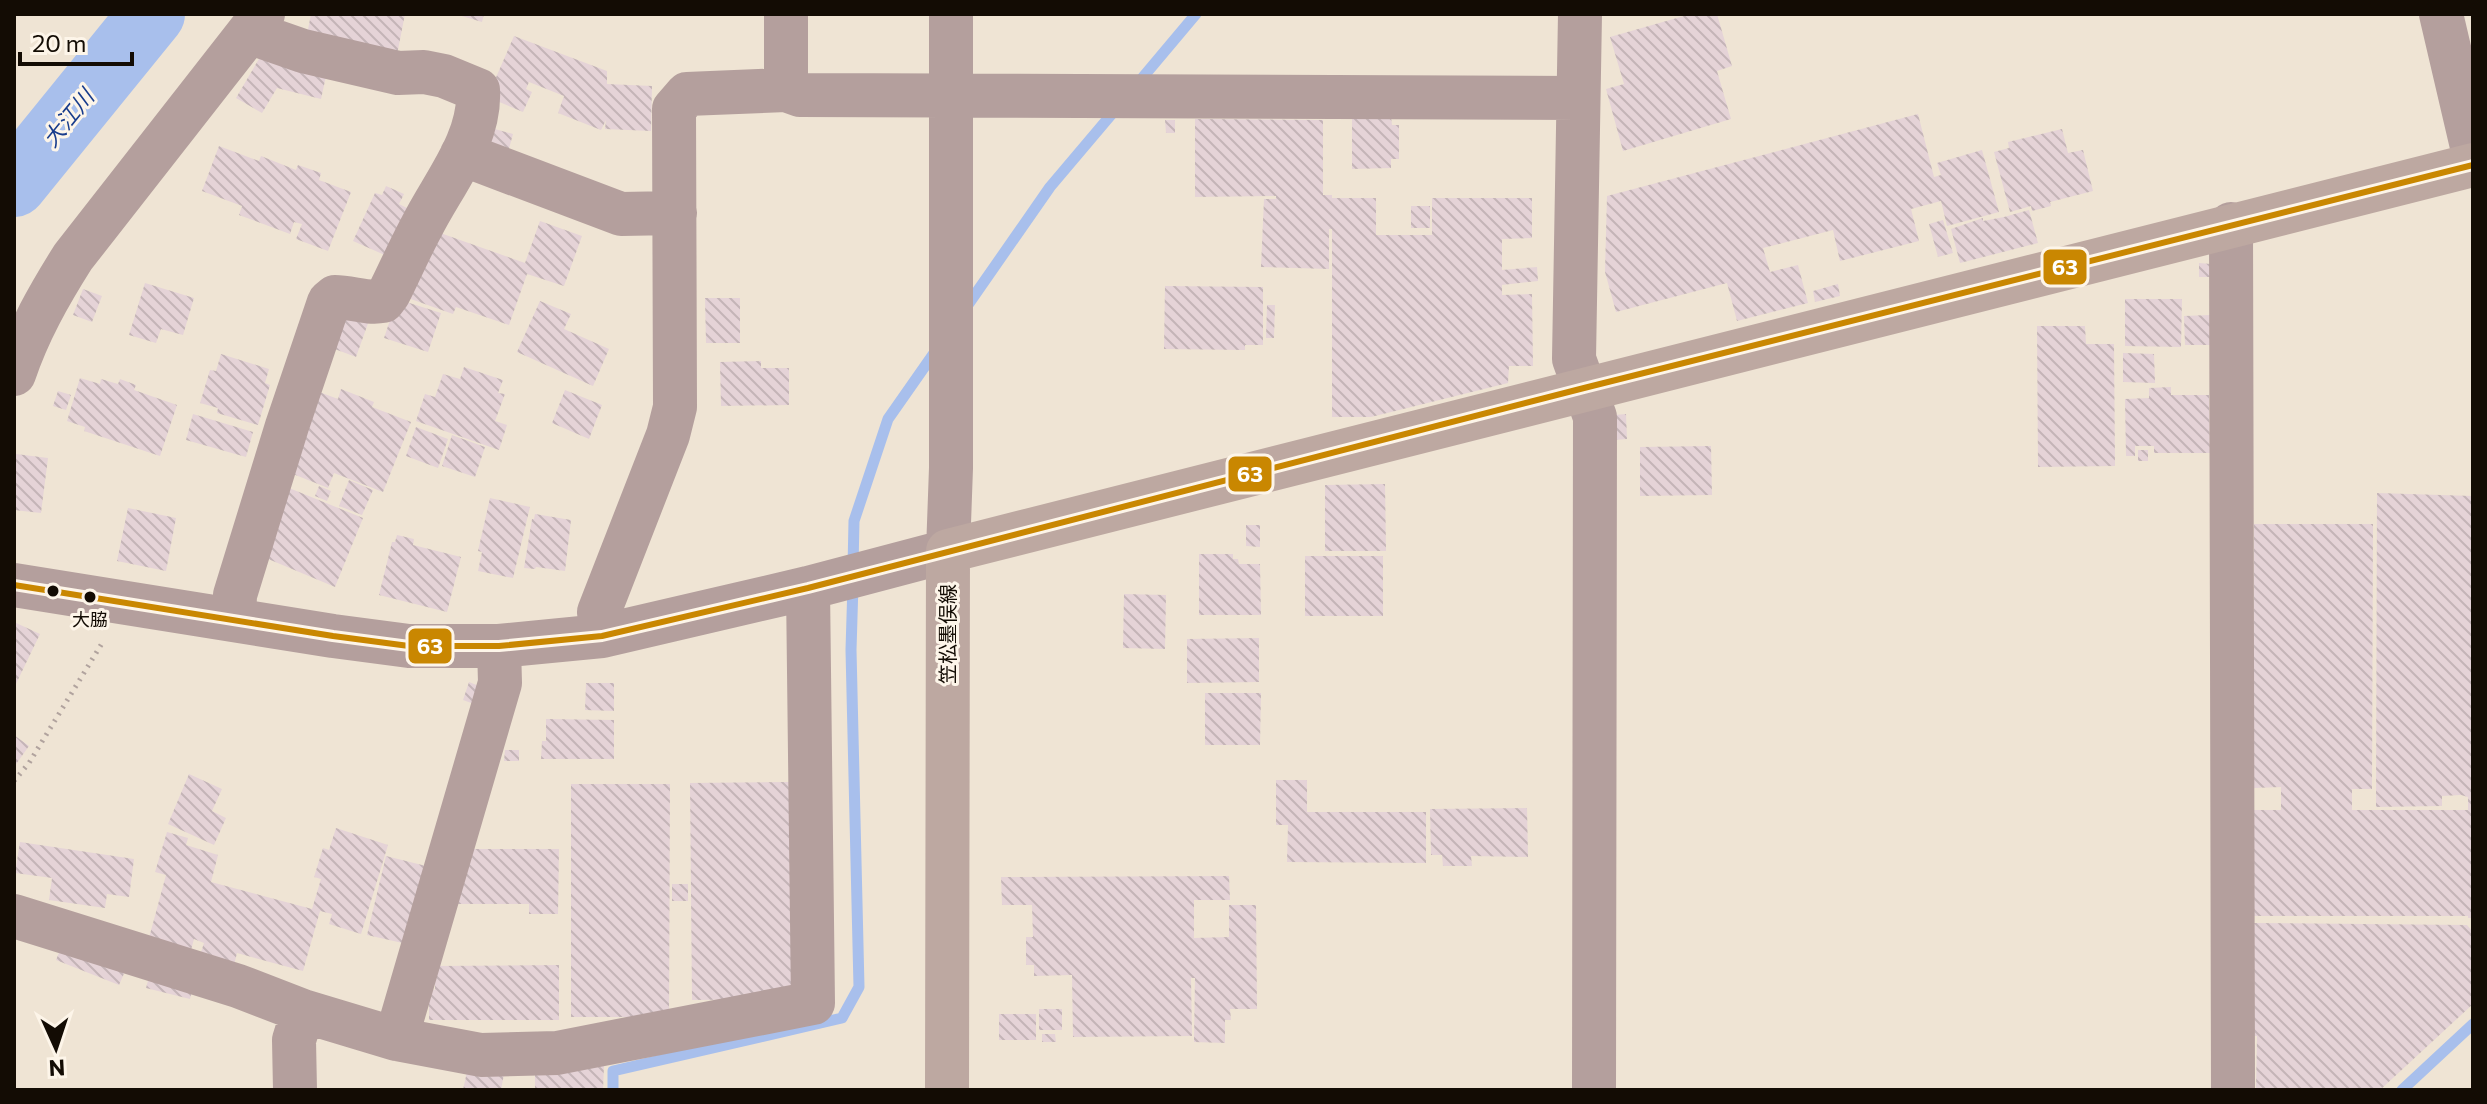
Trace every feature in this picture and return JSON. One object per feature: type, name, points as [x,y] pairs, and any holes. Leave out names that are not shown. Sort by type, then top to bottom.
[{"type":"main road","points":[[948,551],[2473,165]]},
{"type":"main road","name":"笠松墨俣線","points":[[947,1090],[948,551]]},
{"type":"street","points":[[786,14],[786,90]]},
{"type":"street","points":[[14,585],[409,646],[499,646],[602,636],[808,588],[948,551],[951,468],[951,14]]},
{"type":"street","points":[[1580,14],[1574,359],[1595,417],[1594,1090]]},
{"type":"street","points":[[2441,14],[2473,151]]},
{"type":"street","points":[[234,620],[235,595],[329,302],[335,297],[373,303],[383,301],[462,154],[479,103],[478,90],[444,76],[424,72],[398,73],[303,51],[260,36],[257,22]]},
{"type":"street","points":[[14,374],[24,344],[73,257],[257,22]]},
{"type":"street","points":[[602,636],[599,612],[668,435],[675,407],[674,109],[687,94],[786,90],[800,95],[1578,98]]},
{"type":"street","points":[[462,154],[621,214],[675,213]]},
{"type":"street","points":[[2231,224],[2233,1090]]},
{"type":"street","points":[[14,916],[396,1039],[481,1055],[557,1053],[813,1003],[808,588]]},
{"type":"street","points":[[396,1039],[500,683],[499,646]]},
{"type":"street","points":[[295,1090],[294,1040],[303,1011]]},
{"type":"path","points":[[14,781],[29,763],[107,636],[116,601]]},
{"type":"building","points":[[311,14],[405,14],[396,60],[306,40]]},
{"type":"building","points":[[455,14],[484,14],[482,22]]},
{"type":"building","points":[[1691,14],[1717,14],[1732,66],[1717,71],[1731,119],[1623,151],[1606,89],[1624,84],[1610,37]]},
{"type":"building","points":[[514,36],[607,71],[607,84],[652,86],[651,131],[605,129],[606,120],[601,130],[558,113],[564,96],[529,82],[526,89],[532,92],[523,112],[490,98]]},
{"type":"building","points":[[263,52],[328,67],[321,99],[277,88],[262,113],[236,98]]},
{"type":"building","points":[[1918,114],[1934,177],[1941,175],[1937,163],[1982,150],[1999,212],[1947,226],[1941,201],[1911,209],[1919,241],[1840,261],[1833,230],[1763,248],[1770,272],[1798,265],[1808,303],[1737,321],[1727,283],[1616,312],[1605,272],[1607,196]]},
{"type":"building","points":[[1352,117],[1391,117],[1392,125],[1399,125],[1399,159],[1391,159],[1391,168],[1352,169]]},
{"type":"building","points":[[1195,119],[1323,120],[1323,195],[1332,195],[1332,198],[1376,198],[1376,235],[1432,235],[1432,198],[1532,198],[1532,238],[1502,239],[1502,270],[1537,267],[1538,281],[1502,285],[1502,295],[1532,294],[1533,366],[1509,366],[1508,383],[1371,417],[1332,417],[1332,229],[1329,229],[1329,269],[1261,267],[1264,199],[1276,199],[1276,196],[1195,197]]},
{"type":"building","points":[[1165,120],[1175,120],[1175,133],[1166,133]]},
{"type":"building","points":[[484,126],[513,134],[507,156],[478,147]]},
{"type":"building","points":[[2062,129],[2068,153],[2083,150],[2093,191],[2050,202],[2051,206],[2032,211],[2031,206],[2010,212],[1994,152],[2009,148],[2008,142]]},
{"type":"building","points":[[219,146],[259,161],[261,156],[296,170],[298,165],[321,173],[319,180],[351,192],[328,251],[296,239],[302,224],[294,222],[290,234],[239,215],[242,206],[202,191]]},
{"type":"building","points":[[386,186],[404,194],[399,204],[409,209],[387,256],[353,241],[375,193],[382,195]]},
{"type":"building","points":[[1411,206],[1430,206],[1430,228],[1411,228]]},
{"type":"building","points":[[2029,210],[2038,243],[1960,263],[1951,229],[1983,218],[1983,221]]},
{"type":"building","points":[[1943,220],[1953,253],[1938,257],[1929,224]]},
{"type":"building","points":[[540,221],[582,236],[564,286],[527,274],[509,325],[456,307],[453,314],[405,297],[429,229],[525,263]]},
{"type":"building","points":[[2199,263],[2211,264],[2211,277],[2199,277]]},
{"type":"building","points":[[145,283],[194,298],[183,335],[161,329],[156,343],[129,335]]},
{"type":"building","points":[[1838,284],[1840,296],[1815,302],[1813,291]]},
{"type":"building","points":[[1165,286],[1263,287],[1263,345],[1245,345],[1245,350],[1164,349]]},
{"type":"building","points":[[83,289],[102,296],[92,322],[73,315]]},
{"type":"building","points":[[705,298],[740,298],[740,343],[706,343]]},
{"type":"building","points":[[397,299],[441,313],[428,352],[384,338]]},
{"type":"building","points":[[2125,299],[2182,299],[2181,347],[2125,346]]},
{"type":"building","points":[[540,301],[571,314],[564,329],[609,349],[593,386],[517,352]]},
{"type":"building","points":[[339,303],[371,315],[356,357],[324,345]]},
{"type":"building","points":[[1267,305],[1275,305],[1274,338],[1266,338]]},
{"type":"building","points":[[2210,315],[2210,345],[2185,345],[2184,316]]},
{"type":"building","points":[[2037,326],[2085,326],[2086,344],[2114,344],[2115,466],[2038,467]]},
{"type":"building","points":[[2123,353],[2154,354],[2155,383],[2123,382]]},
{"type":"building","points":[[221,354],[269,369],[265,383],[270,385],[258,425],[217,413],[218,408],[200,403],[210,370],[216,371]]},
{"type":"building","points":[[761,361],[761,368],[789,368],[789,405],[721,406],[720,362]]},
{"type":"building","points":[[464,367],[503,380],[498,393],[505,394],[495,421],[507,425],[499,450],[416,421],[425,394],[435,397],[443,374],[460,379]]},
{"type":"building","points":[[80,378],[100,384],[101,379],[118,384],[120,379],[136,385],[134,390],[177,405],[160,456],[84,431],[85,427],[67,421]]},
{"type":"building","points":[[2171,387],[2171,395],[2209,395],[2210,453],[2154,453],[2154,446],[2135,446],[2135,456],[2126,456],[2125,399],[2149,398],[2149,388]]},
{"type":"building","points":[[341,389],[374,402],[372,407],[411,422],[383,492],[334,473],[328,488],[283,470],[314,390],[338,399]]},
{"type":"building","points":[[565,390],[602,405],[589,439],[552,423]]},
{"type":"building","points":[[58,391],[71,395],[66,410],[53,406]]},
{"type":"building","points":[[193,414],[253,432],[246,457],[186,440]]},
{"type":"building","points":[[1626,414],[1627,439],[1615,440],[1614,415]]},
{"type":"building","points":[[416,427],[448,439],[438,468],[406,456]]},
{"type":"building","points":[[452,435],[485,447],[475,477],[442,466]]},
{"type":"building","points":[[1711,446],[1712,495],[1640,496],[1640,447]]},
{"type":"building","points":[[2138,450],[2148,450],[2148,461],[2138,461]]},
{"type":"building","points":[[16,454],[48,458],[41,513],[14,510]]},
{"type":"building","points":[[349,480],[373,490],[362,515],[339,506]]},
{"type":"building","points":[[1385,484],[1386,551],[1325,551],[1325,485]]},
{"type":"building","points":[[319,486],[331,491],[327,501],[315,496]]},
{"type":"building","points":[[289,488],[363,518],[335,587],[261,556]]},
{"type":"building","points":[[2377,493],[2473,496],[2473,918],[2254,916],[2254,810],[2281,810],[2281,787],[2254,788],[2254,524],[2373,524],[2372,789],[2352,789],[2352,810],[2468,810],[2468,797],[2461,795],[2442,796],[2442,806],[2376,807]]},
{"type":"building","points":[[490,498],[530,507],[513,578],[478,571],[482,552],[478,551]]},
{"type":"building","points":[[128,508],[176,518],[166,571],[117,561]]},
{"type":"building","points":[[535,514],[571,520],[565,571],[524,568]]},
{"type":"building","points":[[1246,525],[1260,525],[1260,547],[1246,546]]},
{"type":"building","points":[[397,535],[414,539],[413,545],[461,557],[447,612],[379,595],[392,542],[395,542]]},
{"type":"building","points":[[1199,554],[1233,554],[1233,559],[1238,559],[1239,564],[1260,564],[1261,615],[1199,615]]},
{"type":"building","points":[[1305,556],[1383,556],[1383,616],[1305,616]]},
{"type":"building","points":[[1124,594],[1166,595],[1165,649],[1123,648]]},
{"type":"building","points":[[14,622],[40,634],[14,688]]},
{"type":"building","points":[[1259,638],[1259,682],[1187,683],[1187,639]]},
{"type":"building","points":[[469,682],[479,686],[474,704],[463,700]]},
{"type":"building","points":[[586,683],[614,683],[614,711],[585,710]]},
{"type":"building","points":[[1205,693],[1261,693],[1260,745],[1205,745]]},
{"type":"building","points":[[546,719],[614,720],[614,759],[541,759],[542,741],[546,741]]},
{"type":"building","points":[[14,735],[29,746],[14,767]]},
{"type":"building","points":[[505,750],[519,750],[519,761],[504,761]]},
{"type":"building","points":[[189,774],[222,789],[212,811],[226,818],[214,845],[168,824]]},
{"type":"building","points":[[1276,780],[1307,780],[1307,812],[1426,812],[1426,863],[1287,862],[1288,825],[1276,825]]},
{"type":"building","points":[[789,782],[792,999],[692,1000],[690,783]]},
{"type":"building","points":[[571,784],[670,784],[669,1017],[571,1017]]},
{"type":"building","points":[[1527,808],[1528,857],[1471,856],[1472,866],[1443,866],[1442,855],[1431,855],[1430,809]]},
{"type":"building","points":[[336,828],[388,845],[361,934],[329,924],[332,914],[320,911],[303,971],[237,953],[234,965],[201,952],[204,943],[194,939],[188,961],[146,949],[166,875],[155,872],[167,832],[188,838],[186,845],[218,855],[211,882],[312,909],[321,879],[314,877],[323,848],[329,850]]},
{"type":"building","points":[[20,842],[134,859],[129,897],[107,894],[105,908],[49,900],[52,878],[15,873]]},
{"type":"building","points":[[466,849],[559,849],[558,914],[529,914],[529,904],[458,904]]},
{"type":"building","points":[[386,856],[426,866],[407,944],[367,935]]},
{"type":"building","points":[[1229,876],[1230,900],[1194,900],[1194,938],[1229,937],[1229,905],[1256,905],[1257,1009],[1230,1009],[1231,1020],[1225,1020],[1225,1043],[1194,1042],[1195,978],[1191,978],[1192,1036],[1073,1037],[1072,975],[1034,976],[1034,965],[1026,965],[1026,937],[1033,937],[1032,905],[1002,905],[1001,877]]},
{"type":"building","points":[[672,884],[688,884],[688,901],[672,901]]},
{"type":"building","points":[[2253,923],[2467,925],[2473,932],[2473,1004],[2380,1090],[2256,1090],[2257,1036],[2252,1036]]},
{"type":"building","points":[[63,943],[126,969],[119,985],[56,960]]},
{"type":"building","points":[[559,965],[559,1020],[429,1020],[429,989],[435,990],[435,966]]},
{"type":"building","points":[[151,970],[194,983],[190,999],[146,988]]},
{"type":"building","points":[[1039,1009],[1062,1009],[1062,1030],[1039,1030]]},
{"type":"building","points":[[999,1014],[1036,1014],[1036,1040],[999,1040]]},
{"type":"building","points":[[1042,1034],[1055,1034],[1056,1042],[1042,1042]]},
{"type":"building","points":[[535,1066],[604,1066],[603,1090],[535,1090]]},
{"type":"building","points":[[468,1067],[504,1074],[501,1090],[463,1090]]},
{"type":"waterway","name":"大江川","points":[[14,184],[152,14]]},
{"type":"waterway","points":[[1138,83],[1196,14]]},
{"type":"waterway","points":[[965,309],[1050,187],[1116,109]]},
{"type":"waterway","points":[[853,567],[854,521],[888,419],[937,349]]},
{"type":"waterway","points":[[613,1090],[613,1071],[842,1018],[859,987],[851,650],[853,584]]},
{"type":"waterway","points":[[2402,1090],[2473,1024]]},
{"type":"transit line","name":"63","points":[[14,585],[409,646],[499,646],[602,636],[808,588],[1584,388],[2473,165]]},
{"type":"place","name":"大脇","points":[[90,597]]}]
